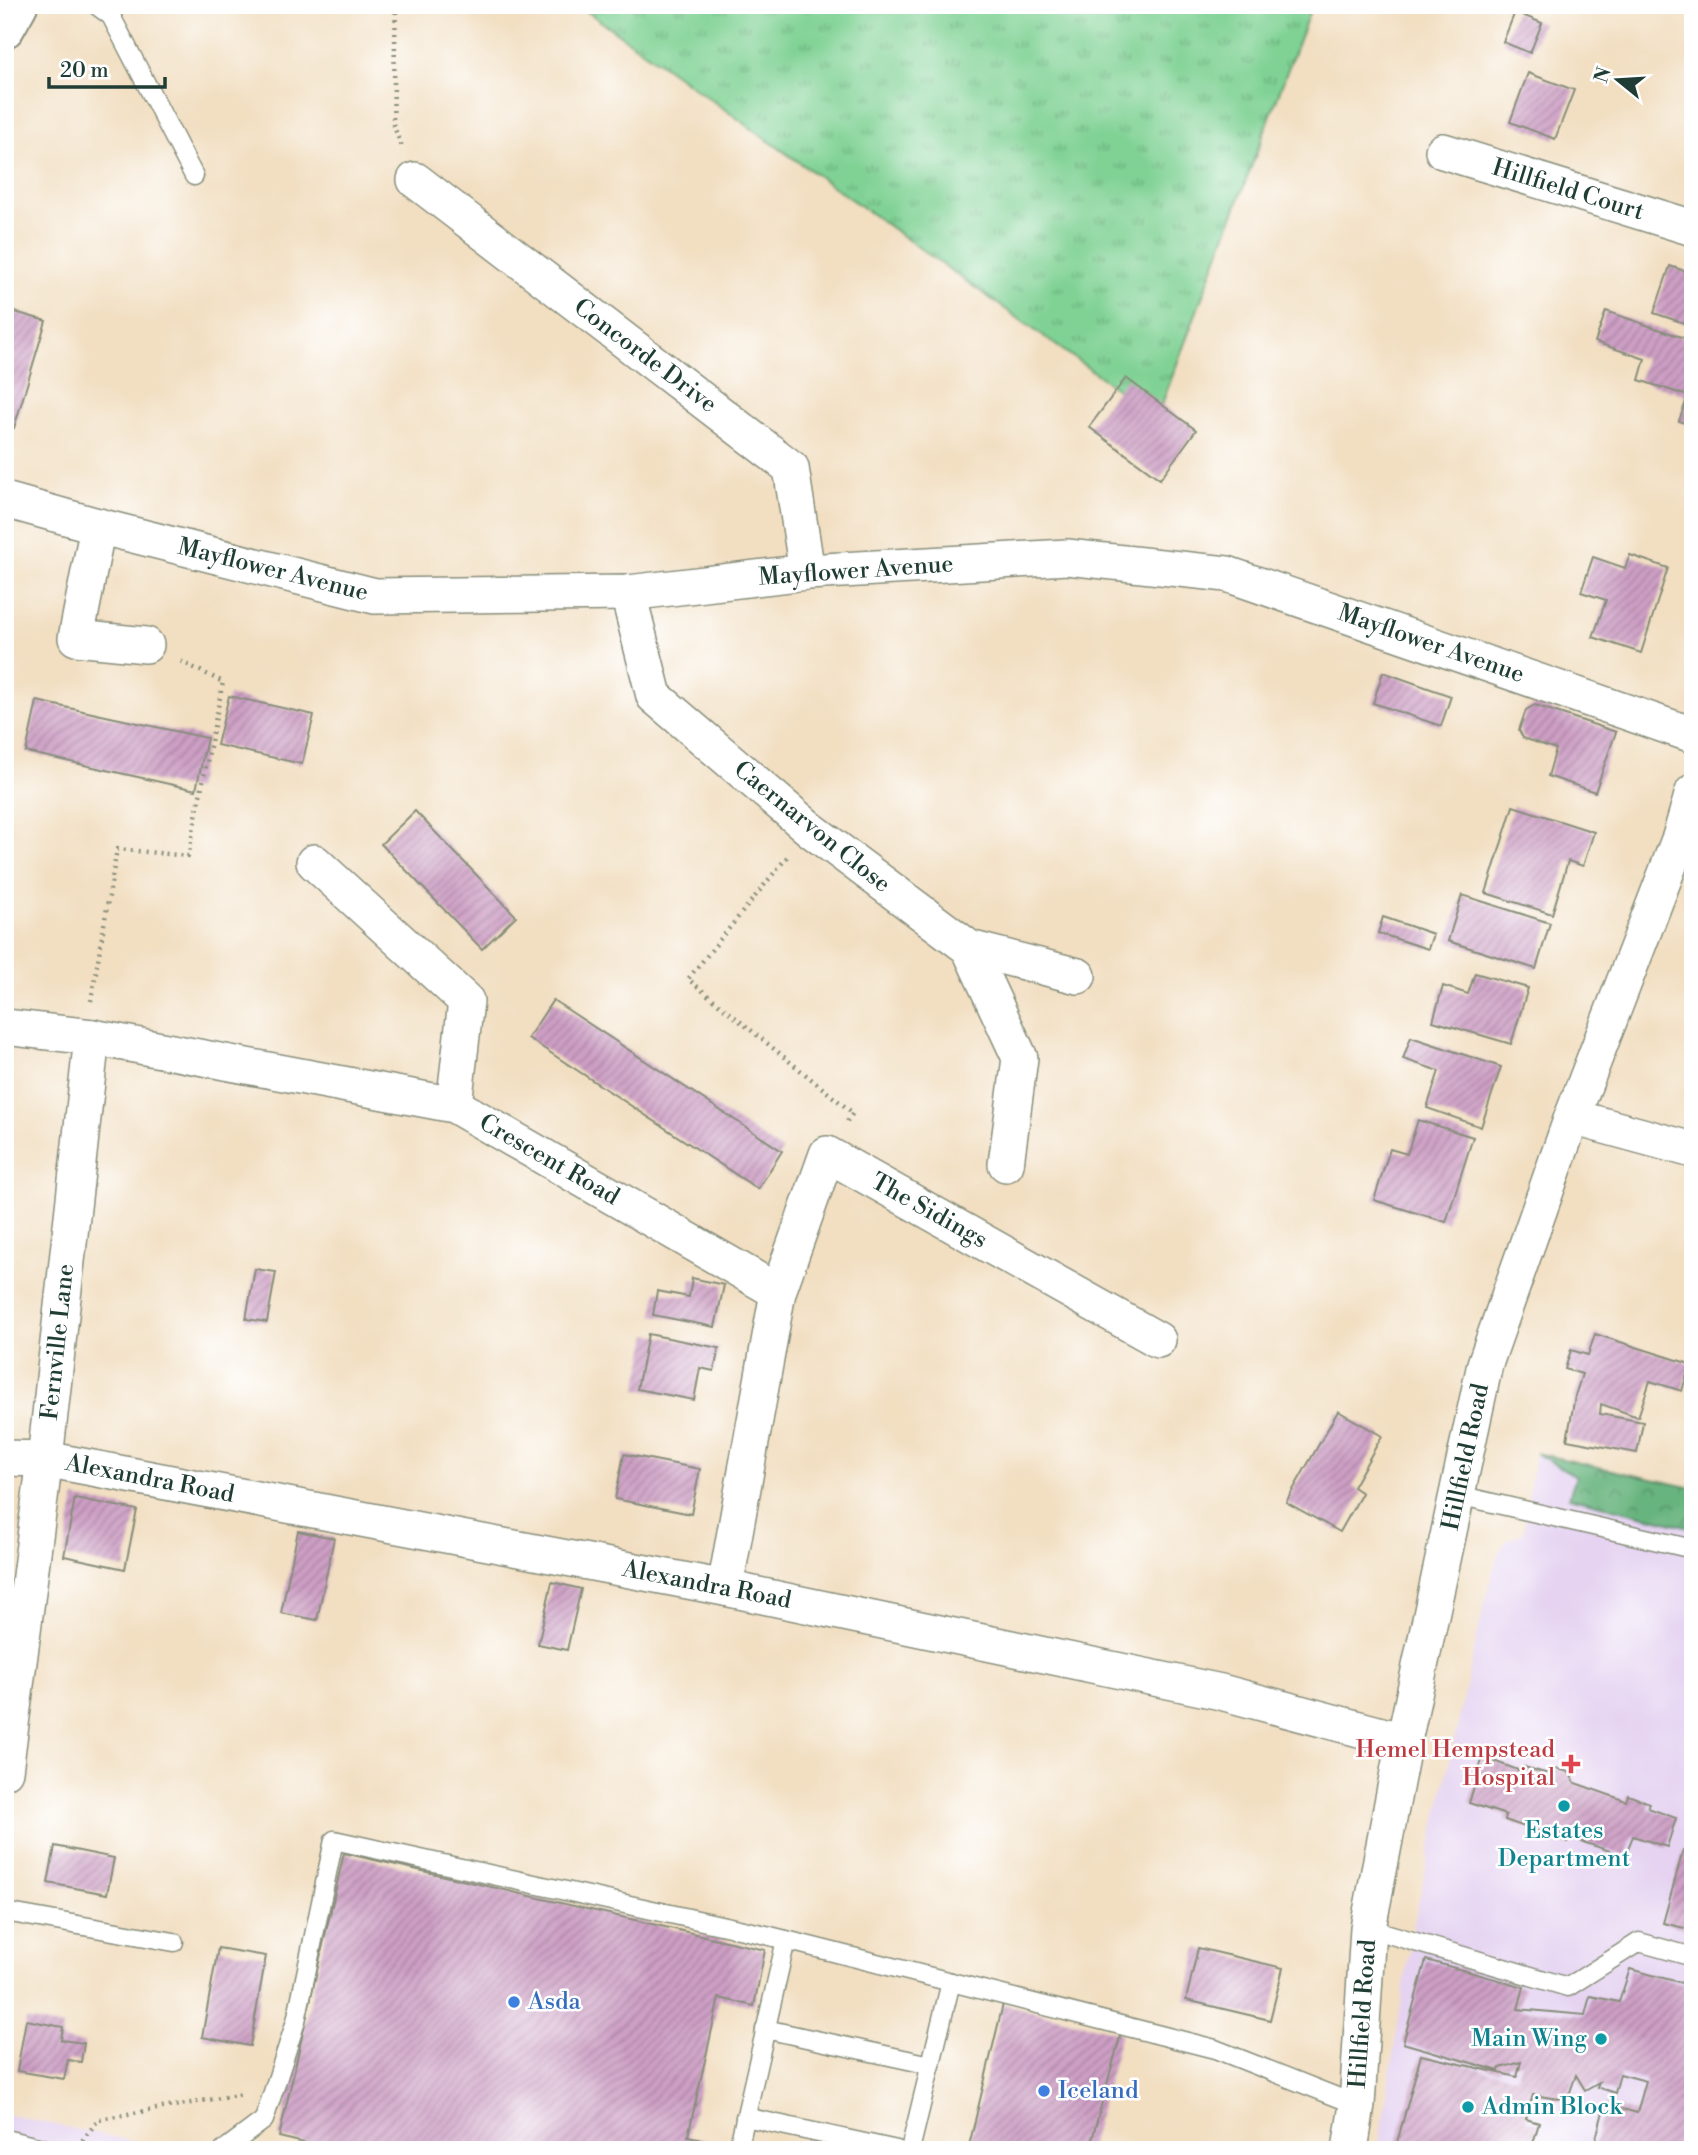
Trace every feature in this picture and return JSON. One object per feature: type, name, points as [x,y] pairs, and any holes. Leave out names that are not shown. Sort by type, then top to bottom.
[{"type":"street","points":[[5,28],[18,5]]},
{"type":"street","name":"Hillfield Court","points":[[1443,151],[1693,228]]},
{"type":"street","name":"Concorde Drive","points":[[415,180],[791,468],[807,572]]},
{"type":"street","name":"Mayflower Avenue","points":[[5,500],[375,596],[628,593],[807,572],[1067,557],[1227,574],[1693,735]]},
{"type":"street","points":[[98,526],[76,638],[146,645]]},
{"type":"street","name":"Caernarvon Close","points":[[628,593],[654,696],[810,829],[969,948],[1079,976]]},
{"type":"street","name":"Hillfield Road","points":[[1350,2150],[1357,2105],[1368,1928],[1404,1741],[1485,1364],[1572,1117],[1680,837],[1693,792]]},
{"type":"street","points":[[314,862],[466,1001],[454,1105]]},
{"type":"street","points":[[969,948],[1020,1058],[1006,1164]]},
{"type":"street","name":"Crescent Road","points":[[5,1027],[92,1037],[454,1105],[778,1292]]},
{"type":"street","name":"Fernville Lane","points":[[5,1771],[45,1459],[92,1037]]},
{"type":"street","points":[[1572,1117],[1693,1150]]},
{"type":"street","name":"The Sidings","points":[[778,1292],[827,1154],[1158,1340]]},
{"type":"street","points":[[725,1588],[778,1292]]},
{"type":"street","name":"Alexandra Road","points":[[5,1458],[45,1459],[725,1588],[1220,1692],[1404,1741]]},
{"type":"lane","points":[[96,5],[111,16],[194,176]]},
{"type":"lane","points":[[1458,1495],[1693,1549]]},
{"type":"lane","points":[[224,2150],[264,2120],[296,2021],[334,1840],[415,1863],[786,1940],[1214,2049],[1357,2105]]},
{"type":"lane","points":[[5,1912],[174,1942]]},
{"type":"lane","points":[[1368,1928],[1568,1987],[1639,1942],[1693,1957]]},
{"type":"lane","points":[[738,2150],[786,1940]]},
{"type":"lane","points":[[910,2150],[951,1982]]},
{"type":"lane","points":[[765,2029],[931,2065]]},
{"type":"lane","points":[[745,2117],[897,2150]]},
{"type":"lane","points":[[5,2139],[50,2150]]},
{"type":"path","points":[[396,5],[393,124],[415,180]]},
{"type":"path","points":[[92,1037],[91,1003],[117,849],[188,856],[223,682],[146,645]]},
{"type":"path","points":[[810,829],[688,979],[853,1113]]},
{"type":"path","points":[[75,2150],[99,2119],[275,2088]]},
{"type":"shaded area","name":"Hemel Hempstead Hospital","points":[[1535,1453],[1693,1488],[1693,2150],[1378,2150],[1414,1923],[1484,1605],[1498,1553],[1507,1540],[1523,1533]]},
{"type":"shaded area","points":[[5,2114],[173,2150],[5,2150]]},
{"type":"green space","points":[[578,5],[1312,5],[1157,417]]},
{"type":"green space","points":[[1535,1453],[1693,1488],[1693,1528],[1569,1497],[1576,1476]]},
{"type":"building","points":[[1515,12],[1542,23],[1530,53],[1503,42]]},
{"type":"building","points":[[1528,73],[1574,90],[1555,139],[1510,122]]},
{"type":"building","points":[[1670,266],[1693,274],[1693,326],[1654,313]]},
{"type":"building","points":[[5,309],[46,321],[14,428],[5,425]]},
{"type":"building","points":[[1606,311],[1693,341],[1693,426],[1679,421],[1688,396],[1639,380],[1645,359],[1595,342]]},
{"type":"building","points":[[1126,378],[1196,430],[1160,479],[1089,427]]},
{"type":"building","points":[[1630,555],[1668,568],[1641,653],[1593,637],[1606,600],[1581,592],[1593,557],[1625,568]]},
{"type":"building","points":[[1383,672],[1451,696],[1441,726],[1373,703]]},
{"type":"building","points":[[229,696],[314,715],[302,764],[217,745]]},
{"type":"building","points":[[37,701],[207,738],[196,790],[26,752]]},
{"type":"building","points":[[1535,705],[1616,732],[1595,792],[1548,776],[1556,749],[1523,738],[1519,730],[1526,710]]},
{"type":"building","points":[[1513,806],[1594,832],[1583,866],[1568,861],[1552,914],[1486,893]]},
{"type":"building","points":[[415,811],[516,916],[482,949],[381,844]]},
{"type":"building","points":[[1462,895],[1550,923],[1536,969],[1448,941]]},
{"type":"building","points":[[1383,917],[1433,934],[1428,949],[1378,933]]},
{"type":"building","points":[[1475,973],[1528,988],[1511,1044],[1433,1021],[1443,986],[1468,994]]},
{"type":"building","points":[[553,1000],[782,1151],[758,1189],[528,1038]]},
{"type":"building","points":[[1411,1037],[1501,1067],[1481,1127],[1427,1108],[1439,1071],[1403,1059]]},
{"type":"building","points":[[1418,1120],[1473,1137],[1446,1222],[1374,1200],[1390,1149],[1407,1154]]},
{"type":"building","points":[[255,1269],[276,1272],[267,1322],[246,1319]]},
{"type":"building","points":[[692,1278],[724,1285],[715,1327],[653,1315],[657,1291],[689,1297]]},
{"type":"building","points":[[648,1334],[719,1348],[714,1371],[700,1368],[694,1400],[637,1389]]},
{"type":"building","points":[[1595,1334],[1690,1364],[1682,1391],[1650,1381],[1638,1417],[1601,1404],[1600,1414],[1643,1422],[1637,1453],[1567,1440],[1582,1374],[1565,1369],[1571,1350],[1588,1355]]},
{"type":"building","points":[[1338,1411],[1382,1436],[1353,1487],[1362,1493],[1340,1532],[1286,1502]]},
{"type":"building","points":[[624,1454],[700,1469],[691,1514],[615,1499]]},
{"type":"building","points":[[75,1498],[137,1510],[125,1569],[64,1556]]},
{"type":"building","points":[[298,1531],[334,1538],[317,1620],[281,1613]]},
{"type":"building","points":[[552,1582],[581,1589],[567,1650],[538,1644]]},
{"type":"building","name":"Estates Department","points":[[1483,1757],[1523,1772],[1524,1767],[1545,1773],[1557,1769],[1569,1772],[1575,1783],[1626,1801],[1628,1795],[1650,1803],[1648,1808],[1676,1818],[1667,1847],[1633,1836],[1625,1856],[1568,1837],[1567,1842],[1505,1820],[1506,1815],[1469,1803]]},
{"type":"building","points":[[55,1846],[114,1858],[107,1894],[48,1883]]},
{"type":"building","points":[[1683,1851],[1693,1854],[1693,1930],[1663,1923]]},
{"type":"building","name":"Asda","points":[[344,1853],[765,1950],[754,2006],[719,1998],[688,2136],[724,2144],[723,2150],[333,2150],[279,2137]]},
{"type":"building","points":[[218,1948],[266,1956],[250,2046],[202,2037]]},
{"type":"building","points":[[1198,1948],[1283,1968],[1270,2020],[1186,2000]]},
{"type":"building","points":[[1426,1960],[1524,1987],[1518,2009],[1585,2015],[1590,1996],[1619,2002],[1630,1969],[1693,1986],[1693,2150],[1608,2150],[1594,2146],[1605,2104],[1637,2113],[1646,2081],[1620,2074],[1615,2093],[1597,2087],[1599,2082],[1585,2090],[1576,2075],[1570,2092],[1558,2099],[1533,2095],[1526,2119],[1539,2123],[1531,2150],[1395,2150],[1421,2055],[1517,2077],[1521,2062],[1500,2068],[1499,2071],[1403,2043]]},
{"type":"building","name":"Iceland","points":[[1003,2004],[1121,2033],[1089,2150],[968,2150]]},
{"type":"building","points":[[26,2020],[63,2027],[61,2040],[84,2043],[81,2062],[68,2060],[64,2079],[17,2071]]},
{"type":"place","name":"Hemel Hempstead Hospital","points":[[1571,1764]]},
{"type":"place","name":"Estates Department","points":[[1564,1806]]},
{"type":"place","name":"Asda","points":[[514,2002]]},
{"type":"place","name":"Main Wing","points":[[1601,2039]]},
{"type":"place","name":"Iceland","points":[[1044,2091]]},
{"type":"place","name":"Admin Block","points":[[1468,2107]]}]
